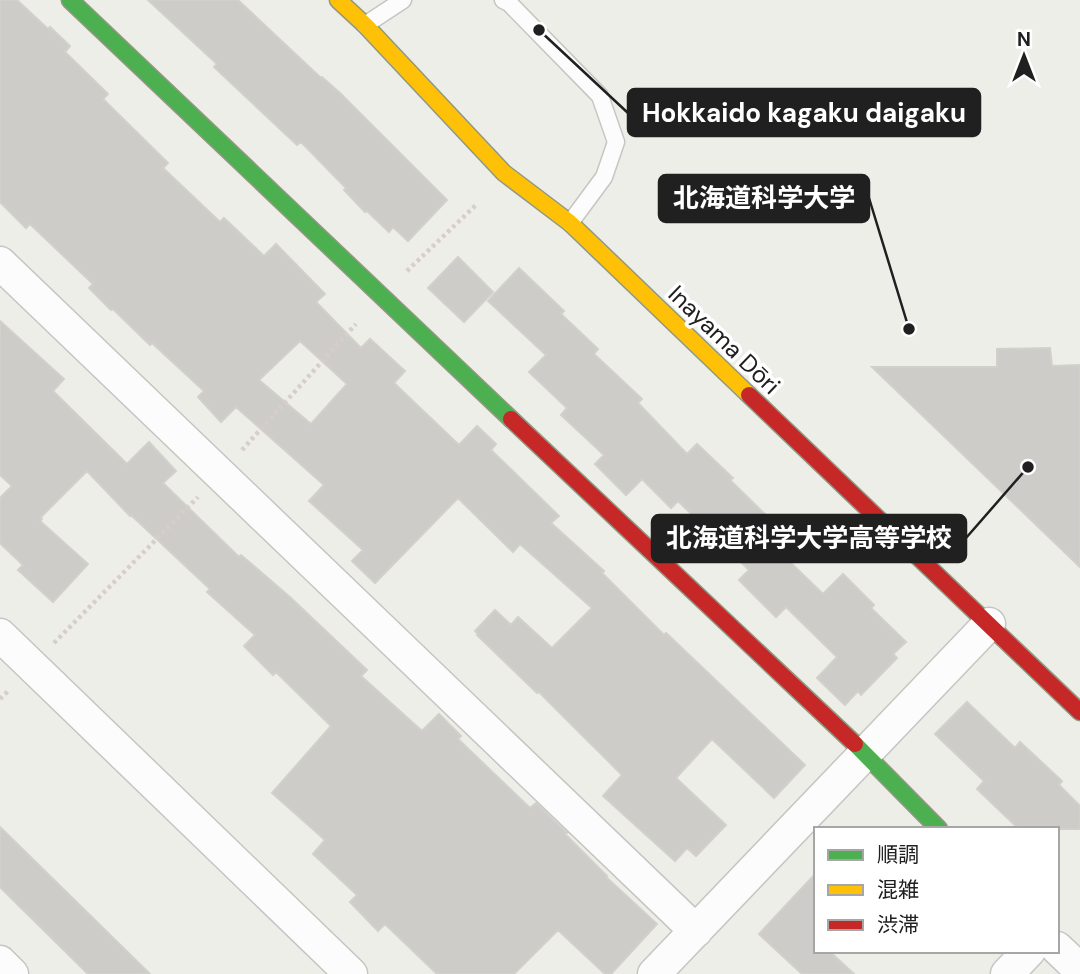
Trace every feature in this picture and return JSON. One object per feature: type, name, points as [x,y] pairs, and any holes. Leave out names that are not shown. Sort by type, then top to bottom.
[{"type":"street","points":[[70,0],[865,754],[937,827]]},
{"type":"street","name":"Inayama Dōri","points":[[338,0],[505,173],[570,223],[1080,712]]},
{"type":"street","points":[[0,263],[696,931]]},
{"type":"street","points":[[654,974],[989,624]]},
{"type":"street","points":[[0,635],[334,968]]},
{"type":"street","points":[[1059,950],[1080,971]]},
{"type":"street","points":[[1007,974],[1027,953]]},
{"type":"street","points":[[0,962],[12,974]]},
{"type":"lane","points":[[365,25],[403,0]]},
{"type":"lane","points":[[503,0],[600,96],[616,142],[604,177],[570,223]]},
{"type":"path","points":[[401,277],[477,204]]},
{"type":"path","points":[[32,666],[220,474],[363,317]]},
{"type":"building","points":[[0,0],[17,0],[70,46],[65,52],[108,94],[103,99],[168,163],[163,168],[220,222],[224,218],[264,256],[276,244],[325,294],[316,302],[361,348],[370,339],[405,371],[394,383],[459,445],[477,426],[496,444],[491,450],[559,516],[551,523],[604,571],[602,573],[664,635],[666,633],[805,765],[774,798],[712,739],[676,778],[726,825],[696,856],[687,848],[675,861],[603,796],[622,775],[475,631],[495,610],[511,625],[518,617],[552,648],[592,608],[520,544],[513,552],[458,498],[375,583],[352,561],[363,550],[309,501],[324,485],[236,407],[221,422],[198,397],[204,391],[111,310],[89,288],[93,284],[30,224],[26,228],[0,202]],"holes":[[[300,341],[347,384],[311,424],[259,380]]]},
{"type":"building","points":[[148,0],[238,0],[340,93],[447,200],[408,241],[393,227],[389,232],[365,212],[344,190],[346,188],[301,142],[297,145],[214,67],[217,64]]},
{"type":"building","points":[[458,257],[493,292],[464,322],[428,288]]},
{"type":"building","points":[[519,268],[564,311],[561,314],[598,349],[594,354],[642,399],[638,403],[687,454],[697,444],[778,527],[766,539],[823,594],[843,574],[874,605],[871,608],[906,642],[893,654],[897,658],[861,695],[858,691],[845,705],[817,678],[837,657],[786,607],[776,617],[739,580],[749,570],[678,501],[671,508],[642,479],[626,495],[595,464],[604,455],[561,415],[567,408],[529,372],[546,355],[488,301]]},
{"type":"building","points":[[0,321],[64,379],[53,391],[127,464],[149,442],[176,471],[163,483],[239,557],[241,555],[291,598],[367,670],[361,676],[422,731],[439,714],[461,736],[458,739],[530,808],[536,803],[606,877],[657,924],[611,974],[605,974],[558,930],[514,974],[437,974],[385,924],[378,931],[350,902],[357,895],[313,854],[325,840],[272,793],[331,726],[276,672],[273,675],[244,646],[255,635],[207,592],[210,589],[130,516],[87,471],[40,521],[88,564],[53,602],[18,570],[23,565],[0,543],[0,498],[12,486],[0,475]]},
{"type":"building","points":[[1050,348],[1052,366],[1080,365],[1080,567],[872,367],[997,367],[997,349]]},
{"type":"building","points":[[967,702],[1015,748],[1020,742],[1062,781],[1059,785],[1080,806],[1080,829],[1017,827],[977,789],[984,781],[935,734]]},
{"type":"building","points":[[0,827],[150,974],[88,974],[0,887]]},
{"type":"building","points":[[814,875],[814,953],[831,953],[854,974],[802,974],[759,934]]},
{"type":"traffic: fast","points":[[70,0],[511,419]]},
{"type":"traffic: fast","points":[[855,744],[937,827]]},
{"type":"traffic: slow","points":[[338,0],[365,25],[504,173],[570,223],[749,395]]},
{"type":"traffic: jam","points":[[749,395],[1080,712]]},
{"type":"traffic: jam","points":[[511,419],[855,744]]},
{"type":"place","name":"Hokkaido kagaku daigaku","points":[[539,30]]},
{"type":"place","name":"北海道科学大学","points":[[909,329]]},
{"type":"place","name":"北海道科学大学高等学校","points":[[1028,467]]}]
